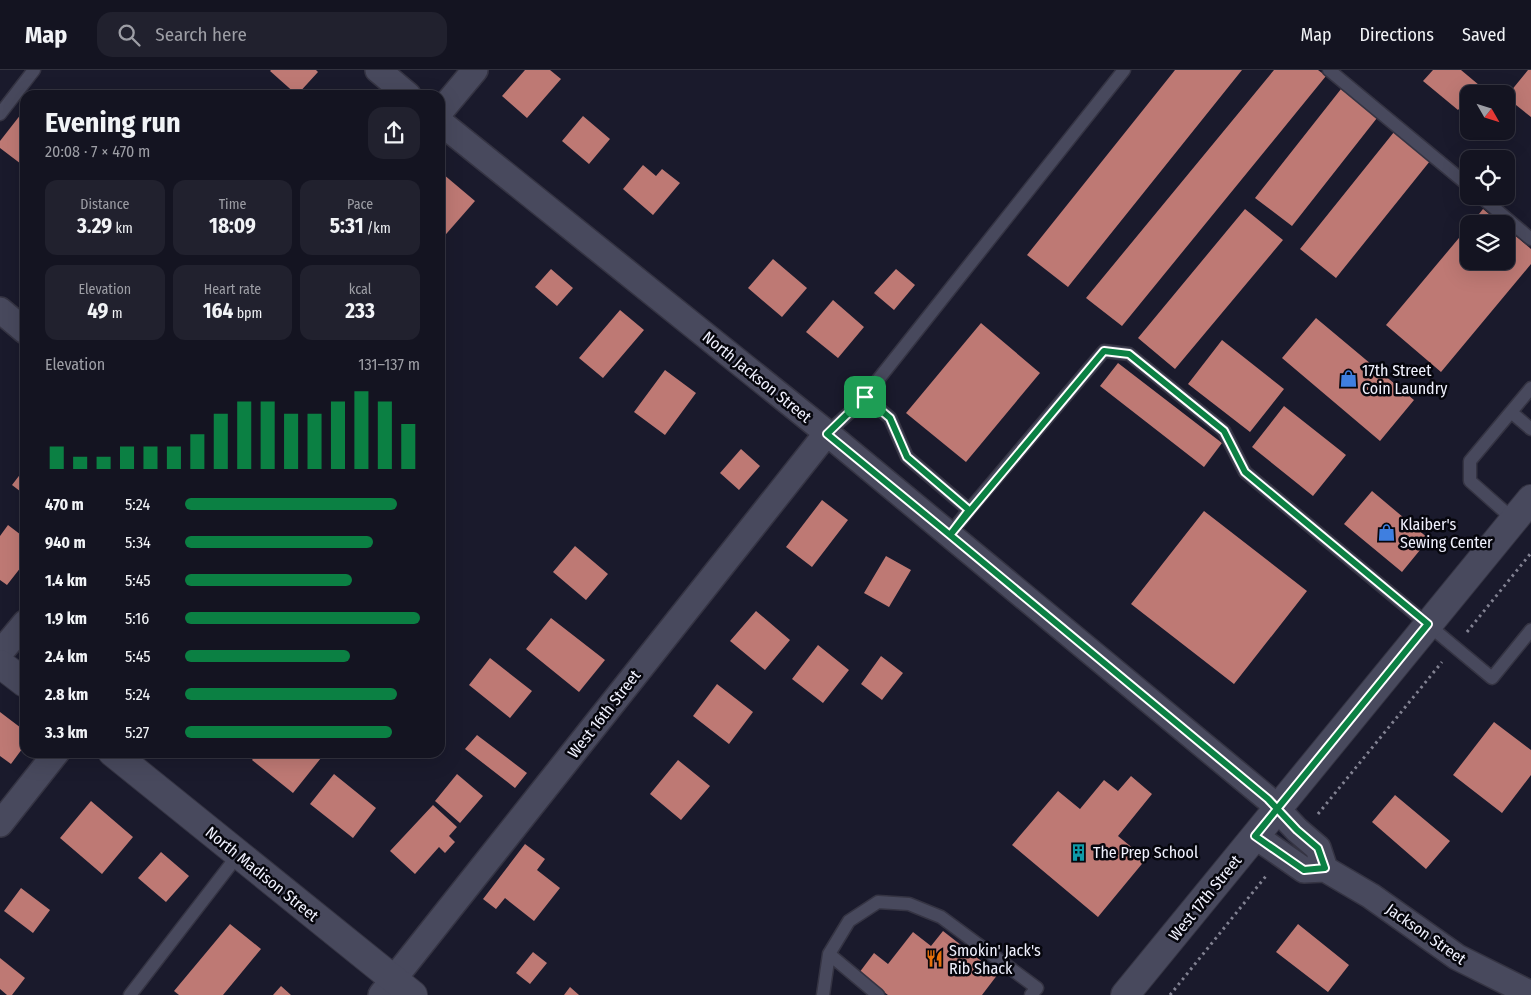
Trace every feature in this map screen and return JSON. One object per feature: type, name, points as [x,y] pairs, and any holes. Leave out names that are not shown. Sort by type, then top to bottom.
[{"type":"main road","name":"West 17th Street","points":[[1125,995],[1531,499]]},
{"type":"main road","points":[[0,664],[20,679]]},
{"type":"main road","name":"North Madison Street","points":[[119,758],[238,855],[396,990]]},
{"type":"street","points":[[378,70],[402,90]]},
{"type":"street","points":[[445,106],[475,70]]},
{"type":"street","name":"North Jackson Street","points":[[445,126],[827,434],[1278,808]]},
{"type":"street","points":[[0,310],[20,327]]},
{"type":"street","name":"West 16th Street","points":[[396,990],[827,434]]},
{"type":"street","points":[[0,653],[20,628]]},
{"type":"street","points":[[0,824],[52,758]]},
{"type":"street","points":[[1255,836],[1304,870],[1325,868],[1318,848],[1297,830],[1278,808]]},
{"type":"street","name":"Jackson Street","points":[[1325,868],[1378,900],[1457,957],[1489,975],[1531,994]]},
{"type":"lane","points":[[0,114],[34,70]]},
{"type":"lane","points":[[827,434],[865,397],[1124,70]]},
{"type":"lane","points":[[1330,70],[1460,178]]},
{"type":"lane","points":[[1491,205],[1531,239]]},
{"type":"lane","points":[[950,535],[1104,351],[1129,354],[1224,431],[1245,472],[1492,678],[1531,630]]},
{"type":"lane","points":[[1514,520],[1470,481],[1470,461],[1531,388]]},
{"type":"lane","points":[[865,397],[890,418],[907,457],[969,510]]},
{"type":"lane","points":[[1511,412],[1531,429]]},
{"type":"lane","points":[[130,995],[238,855]]},
{"type":"lane","points":[[823,995],[829,954],[849,921],[878,902],[909,904],[941,917],[1037,988],[1031,995]]},
{"type":"lane","points":[[829,954],[878,995]]},
{"type":"path","points":[[1312,822],[1531,553]]},
{"type":"path","points":[[1170,995],[1269,873]]},
{"type":"building","points":[[316,70],[318,72],[302,90],[291,90],[270,71]]},
{"type":"building","points":[[525,70],[550,70],[561,79],[527,118],[502,96]]},
{"type":"building","points":[[1175,70],[1242,70],[1068,287],[1027,255]]},
{"type":"building","points":[[1274,70],[1318,70],[1326,76],[1122,326],[1086,298]]},
{"type":"building","points":[[1433,70],[1461,70],[1479,85],[1460,85],[1460,108],[1458,110],[1423,81]]},
{"type":"building","points":[[1528,70],[1531,70],[1531,117],[1515,104],[1515,86]]},
{"type":"building","points":[[1341,89],[1377,118],[1292,226],[1255,198]]},
{"type":"building","points":[[20,115],[20,163],[0,148],[0,141]]},
{"type":"building","points":[[583,116],[610,139],[589,164],[562,141]]},
{"type":"building","points":[[1394,132],[1430,161],[1336,278],[1300,249]]},
{"type":"building","points":[[643,165],[656,176],[662,169],[680,183],[653,215],[623,189]]},
{"type":"building","points":[[445,176],[475,201],[445,235]]},
{"type":"building","points":[[1245,209],[1283,240],[1175,369],[1138,338]]},
{"type":"building","points":[[1483,209],[1490,215],[1478,215]]},
{"type":"building","points":[[1515,236],[1531,249],[1531,264],[1441,372],[1386,325],[1460,237],[1460,270],[1515,270]]},
{"type":"building","points":[[773,259],[807,288],[782,317],[748,288]]},
{"type":"building","points":[[551,269],[573,288],[557,306],[535,287]]},
{"type":"building","points":[[896,269],[915,285],[894,310],[874,293]]},
{"type":"building","points":[[833,300],[864,327],[838,358],[806,332]]},
{"type":"building","points":[[620,310],[644,330],[603,378],[579,358]]},
{"type":"building","name":"17th Street Coin Laundry","points":[[1316,318],[1414,400],[1380,441],[1282,358]]},
{"type":"building","points":[[981,323],[1040,373],[966,462],[906,413]]},
{"type":"building","points":[[1222,340],[1284,389],[1250,432],[1188,384]]},
{"type":"building","points":[[1118,363],[1222,443],[1204,467],[1100,386]]},
{"type":"building","points":[[665,370],[696,393],[665,435],[634,412]]},
{"type":"building","points":[[1284,406],[1346,455],[1313,496],[1252,447]]},
{"type":"building","points":[[741,449],[760,466],[739,490],[720,473]]},
{"type":"building","points":[[20,475],[20,491],[12,485]]},
{"type":"building","points":[[1372,491],[1429,539],[1402,572],[1344,524]]},
{"type":"building","points":[[822,500],[848,520],[812,567],[786,547]]},
{"type":"building","points":[[1204,511],[1307,591],[1234,684],[1131,604]]},
{"type":"building","points":[[8,525],[20,534],[20,568],[7,585],[0,580],[0,536]]},
{"type":"building","points":[[575,546],[608,574],[586,600],[553,572]]},
{"type":"building","points":[[886,556],[911,570],[889,607],[864,593]]},
{"type":"building","points":[[756,611],[790,640],[765,670],[730,641]]},
{"type":"building","points":[[551,618],[605,660],[579,692],[526,649]]},
{"type":"building","points":[[818,645],[849,670],[823,703],[792,679]]},
{"type":"building","points":[[881,656],[903,673],[882,700],[861,684]]},
{"type":"building","points":[[490,658],[532,691],[510,718],[469,685]]},
{"type":"building","points":[[717,684],[753,712],[729,744],[693,716]]},
{"type":"building","points":[[0,712],[20,727],[20,752],[11,764],[0,756]]},
{"type":"building","points":[[1494,722],[1531,750],[1531,775],[1502,813],[1453,775]]},
{"type":"building","points":[[477,735],[527,773],[515,788],[465,749]]},
{"type":"building","points":[[254,758],[321,758],[293,793],[252,760]]},
{"type":"building","points":[[678,760],[710,786],[681,820],[650,794]]},
{"type":"building","points":[[334,774],[376,808],[353,838],[310,804]]},
{"type":"building","points":[[457,774],[483,796],[460,823],[435,801]]},
{"type":"building","name":"The Prep School","points":[[1131,776],[1152,794],[1118,836],[1146,859],[1098,917],[1012,845],[1058,791],[1080,809],[1104,780],[1118,791]]},
{"type":"building","points":[[1395,795],[1450,841],[1426,869],[1372,822]]},
{"type":"building","points":[[91,801],[133,837],[102,874],[60,838]]},
{"type":"building","points":[[433,805],[457,827],[449,836],[455,842],[445,853],[439,847],[415,874],[390,851]]},
{"type":"building","points":[[525,844],[545,859],[537,870],[560,888],[534,921],[505,898],[496,909],[483,899]]},
{"type":"building","points":[[161,852],[189,876],[166,902],[138,878]]},
{"type":"building","points":[[21,888],[50,910],[33,933],[4,911]]},
{"type":"building","points":[[230,924],[261,949],[223,995],[179,995],[174,991]]},
{"type":"building","points":[[1298,924],[1349,965],[1328,992],[1276,952]]},
{"type":"building","name":"Smokin' Jack's Rib Shack","points":[[943,931],[998,974],[982,995],[888,995],[859,973],[874,953],[888,964],[913,932],[931,946]]},
{"type":"building","points":[[533,952],[547,963],[530,984],[516,973]]},
{"type":"building","points":[[0,958],[25,978],[12,995],[7,995],[0,989]]},
{"type":"building","points":[[281,986],[291,995],[273,995]]},
{"type":"building","points":[[570,987],[579,995],[564,995]]},
{"type":"place","name":"17th Street Coin Laundry","points":[[1348,379]]},
{"type":"place","name":"Klaiber's Sewing Center","points":[[1386,533]]},
{"type":"place","name":"The Prep School","points":[[1079,852]]},
{"type":"place","name":"Smokin' Jack's Rib Shack","points":[[935,959]]},
{"type":"route","points":[[865,397],[827,434],[950,535],[1104,351],[1129,354],[1224,431],[1245,472],[1428,624],[1315,762],[1278,808],[1255,836],[1304,870],[1325,868],[1318,848],[1297,830],[1278,808],[1268,799],[950,535],[969,510],[907,457],[890,418],[865,397]]}]
